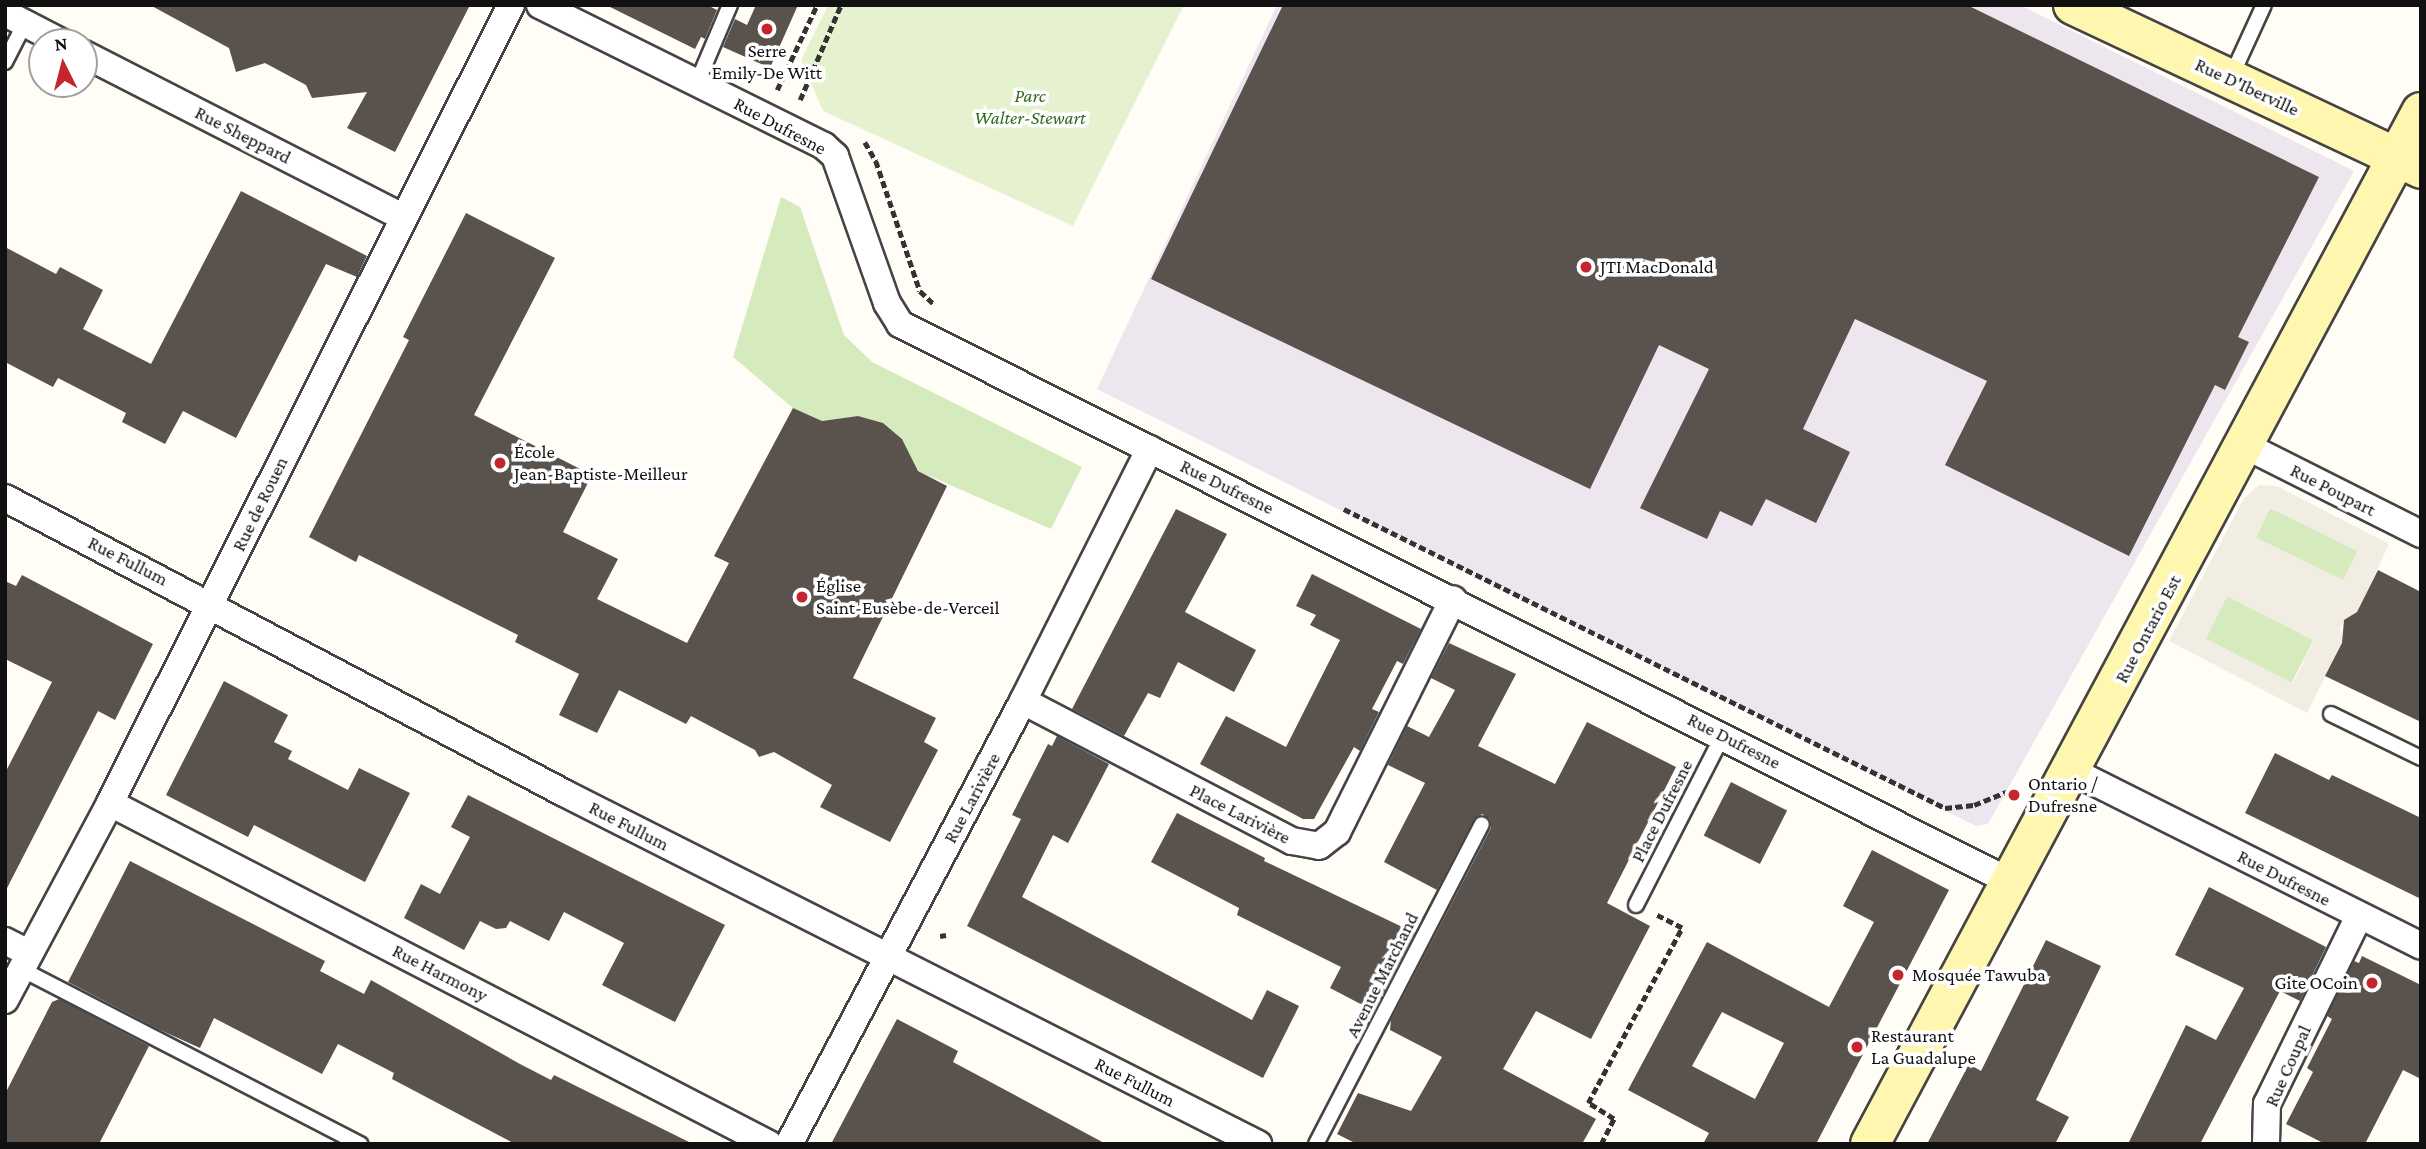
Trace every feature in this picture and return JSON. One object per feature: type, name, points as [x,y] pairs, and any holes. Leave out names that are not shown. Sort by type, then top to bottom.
[{"type":"main road","name":"Rue D'Iberville","points":[[2073,5],[2409,163]]},
{"type":"main road","name":"Rue Ontario Est","points":[[1870,1144],[2246,446],[2409,163],[2421,112]]},
{"type":"street","name":"Rue Dufresne","points":[[540,5],[764,117],[835,156],[887,303],[900,324],[1453,599],[2011,882]]},
{"type":"street","name":"Rue de Rouen","points":[[5,1000],[110,803],[503,8]]},
{"type":"street","points":[[15,18],[34,28]]},
{"type":"street","name":"Rue Sheppard","points":[[98,61],[402,217]]},
{"type":"street","name":"Rue Poupart","points":[[2246,446],[2421,534]]},
{"type":"street","name":"Rue Larivière","points":[[789,1144],[1023,701],[1150,449]]},
{"type":"street","name":"Rue Fullum","points":[[5,498],[564,793],[1258,1144]]},
{"type":"street","name":"Place Larivière","points":[[1023,701],[1292,841],[1320,846],[1338,832],[1453,599]]},
{"type":"street","name":"Rue Dufresne","points":[[2072,771],[2421,946]]},
{"type":"street","name":"Rue Harmony","points":[[110,803],[769,1144]]},
{"type":"street","name":"Rue Coupal","points":[[2266,1144],[2267,1104],[2359,916]]},
{"type":"street","points":[[5,941],[25,961]]},
{"type":"lane","points":[[697,83],[730,5]]},
{"type":"lane","points":[[2230,79],[2264,5]]},
{"type":"lane","points":[[5,62],[15,18]]},
{"type":"lane","points":[[2331,714],[2421,758]]},
{"type":"lane","name":"Place Dufresne","points":[[1636,905],[1723,735]]},
{"type":"lane","name":"Avenue Marchand","points":[[1316,1144],[1482,824]]},
{"type":"lane","points":[[25,961],[360,1144]]},
{"type":"path","points":[[764,117],[817,5]]},
{"type":"path","points":[[796,107],[841,5]]},
{"type":"path","points":[[882,180],[920,290],[943,308]]},
{"type":"path","points":[[1340,507],[1945,808],[1974,805],[2016,788]]},
{"type":"path","points":[[1601,1144],[1614,1119],[1588,1103],[1682,928],[1636,905]]},
{"type":"shaded area","name":"JTI MacDonald","points":[[1277,5],[2020,5],[2354,171],[1988,824],[1976,826],[1097,389]]},
{"type":"shaded area","points":[[2259,485],[2277,486],[2389,544],[2355,617],[2344,621],[2340,628],[2344,639],[2307,713],[2169,641],[2244,498]],"holes":[[[2270,508],[2357,551],[2343,580],[2256,538]],[[2227,596],[2314,640],[2293,683],[2206,639]]]},
{"type":"green space","name":"Parc Walter-Stewart","points":[[828,5],[1184,5],[1073,226],[823,111],[801,60]]},
{"type":"green space","points":[[781,197],[800,207],[844,335],[872,362],[1082,467],[1051,529],[918,471],[902,439],[883,423],[858,416],[822,421],[793,408],[733,357]]},
{"type":"green space","points":[[2270,508],[2358,551],[2344,581],[2256,538]]},
{"type":"green space","points":[[2227,596],[2313,640],[2292,683],[2205,639]]},
{"type":"building","points":[[150,5],[470,5],[395,152],[347,128],[367,92],[312,98],[306,85],[265,63],[236,72],[229,48]]},
{"type":"building","points":[[606,5],[707,5],[717,10],[705,39],[701,37],[695,49]]},
{"type":"building","name":"Serre Emily-De Witt","points":[[756,5],[798,5],[770,68],[723,47],[735,19],[747,25]]},
{"type":"building","name":"JTI MacDonald","points":[[1283,5],[1967,5],[2319,177],[2238,337],[2249,342],[2225,390],[2215,385],[2129,556],[1945,465],[1987,381],[1855,319],[1803,429],[1850,452],[1816,523],[1766,499],[1752,526],[1720,511],[1707,539],[1640,508],[1709,369],[1659,345],[1590,489],[1151,279]]},
{"type":"building","points":[[241,191],[367,256],[357,277],[326,264],[236,438],[183,411],[165,444],[122,422],[126,413],[58,378],[53,387],[5,362],[5,247],[56,274],[60,267],[103,290],[83,329],[151,364]]},
{"type":"building","points":[[466,213],[555,258],[474,415],[592,475],[563,532],[618,559],[597,599],[687,643],[729,563],[714,556],[793,408],[822,421],[858,416],[883,423],[902,439],[918,471],[947,486],[853,678],[936,718],[924,742],[938,750],[890,842],[820,807],[832,785],[774,752],[759,757],[755,750],[691,716],[686,724],[619,690],[597,733],[559,715],[579,674],[515,642],[518,635],[359,555],[356,562],[309,537],[409,340],[403,337]]},
{"type":"building","points":[[1176,509],[1227,534],[1185,612],[1256,650],[1234,692],[1178,662],[1160,698],[1148,693],[1124,736],[1072,709]]},
{"type":"building","points":[[2378,570],[2421,592],[2421,722],[2325,676],[2342,643],[2344,620],[2357,612]]},
{"type":"building","points":[[1312,574],[1421,629],[1403,664],[1397,661],[1372,709],[1379,712],[1360,751],[1354,747],[1314,819],[1303,819],[1200,764],[1226,716],[1286,747],[1340,640],[1310,625],[1316,615],[1296,606]]},
{"type":"building","points":[[22,575],[153,644],[115,720],[98,711],[5,892],[5,773],[52,682],[5,659],[5,581],[16,586]]},
{"type":"building","points":[[1449,643],[1516,674],[1478,746],[1555,784],[1587,722],[1676,767],[1607,903],[1650,926],[1591,1039],[1536,1011],[1503,1069],[1596,1119],[1582,1144],[1357,1144],[1337,1134],[1358,1093],[1411,1111],[1442,1057],[1390,1030],[1391,1020],[1491,828],[1490,819],[1482,814],[1474,819],[1437,890],[1384,862],[1425,783],[1388,765],[1407,726],[1429,737],[1455,690],[1431,678]]},
{"type":"building","points":[[224,681],[288,715],[274,742],[292,751],[288,759],[348,790],[359,768],[410,793],[365,882],[254,825],[248,837],[166,795]]},
{"type":"building","points":[[1057,736],[1109,764],[1068,843],[1053,835],[1022,897],[1252,1020],[1267,990],[1299,1006],[1263,1078],[967,926],[1021,819],[1012,815],[1048,744],[1052,746]]},
{"type":"building","points":[[2275,753],[2329,780],[2332,775],[2421,818],[2421,899],[2245,813]]},
{"type":"building","points":[[1731,782],[1787,811],[1760,864],[1704,835]]},
{"type":"building","points":[[468,795],[725,925],[675,1022],[602,985],[624,943],[564,912],[549,941],[510,921],[506,928],[496,929],[480,921],[464,950],[404,918],[421,884],[440,894],[470,837],[451,827]]},
{"type":"building","points":[[1177,813],[1265,858],[1264,861],[1415,933],[1374,1011],[1330,988],[1341,967],[1237,915],[1239,908],[1151,862]]},
{"type":"building","points":[[1872,850],[1949,890],[1816,1144],[1703,1144],[1709,1133],[1628,1090],[1707,942],[1829,1007],[1874,922],[1843,906]],"holes":[[[1722,1012],[1784,1043],[1755,1099],[1692,1066]]]},
{"type":"building","points":[[130,861],[325,961],[320,971],[364,994],[371,980],[551,1080],[554,1075],[693,1144],[515,1144],[392,1079],[394,1073],[338,1044],[322,1074],[214,1018],[200,1048],[158,1029],[68,982]]},
{"type":"building","points":[[2209,887],[2326,947],[2300,1001],[2280,991],[2200,1144],[2128,1144],[2186,1025],[2216,1040],[2244,988],[2175,955]]},
{"type":"building","points":[[2046,940],[2101,966],[2036,1100],[2069,1117],[2055,1144],[1927,1144],[1969,1064],[1981,1071]]},
{"type":"building","points":[[2362,956],[2421,985],[2421,1079],[2403,1070],[2365,1144],[2325,1144],[2286,1124],[2313,1072],[2307,1068],[2332,1019],[2327,1016],[2354,961],[2359,963]]},
{"type":"building","points":[[59,999],[149,1046],[99,1144],[5,1144],[5,1094],[52,1002]]},
{"type":"building","points":[[897,1019],[958,1051],[953,1062],[1106,1144],[831,1144]]},
{"type":"place","name":"Serre Emily-De Witt","points":[[767,29]]},
{"type":"place","name":"JTI MacDonald","points":[[1586,267]]},
{"type":"place","name":"École Jean-Baptiste-Meilleur","points":[[500,463]]},
{"type":"place","name":"Église Saint-Eusèbe-de-Verceil","points":[[802,597]]},
{"type":"place","name":"Ontario / Dufresne","points":[[2014,795]]},
{"type":"place","name":"Mosquée Tawuba","points":[[1898,975]]},
{"type":"place","name":"Gite OCoin","points":[[2372,983]]},
{"type":"place","name":"Restaurant La Guadalupe","points":[[1857,1047]]}]
